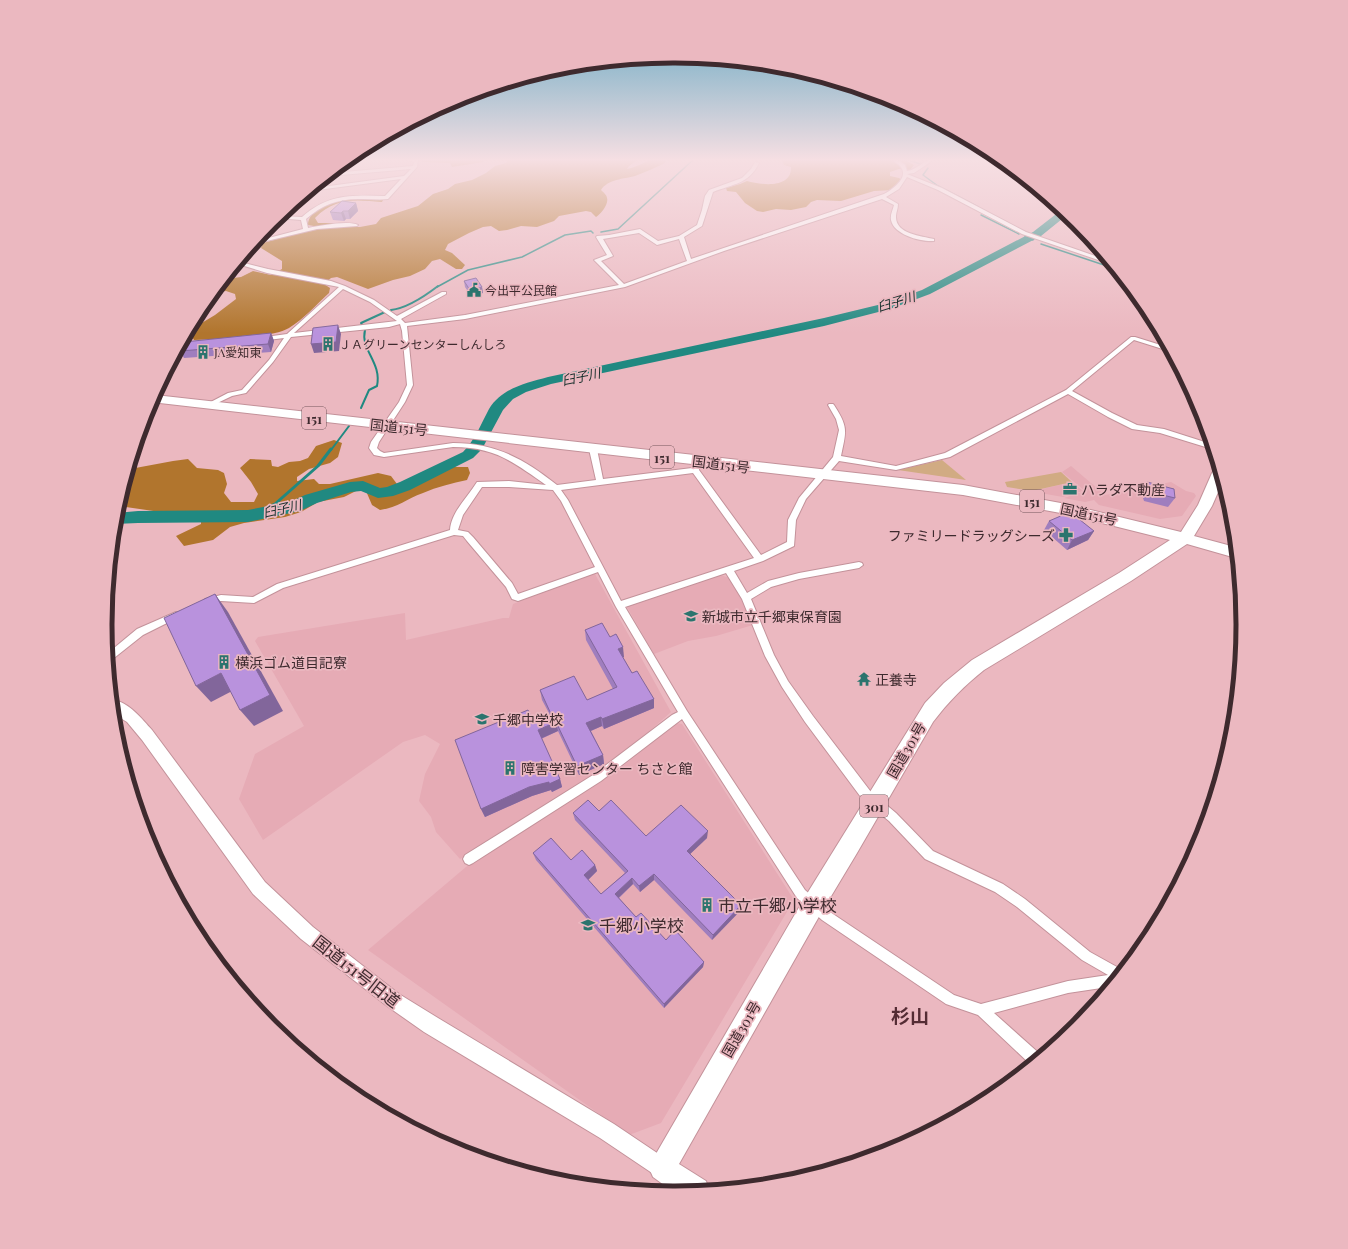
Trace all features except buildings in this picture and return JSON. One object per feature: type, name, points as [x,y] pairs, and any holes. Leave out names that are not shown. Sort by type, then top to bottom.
[{"type":"highway","name":"国道151号","points":[[159,400],[593,449],[696,465],[864,478],[1018,498],[1130,523],[1231,552]]},
{"type":"highway","name":"国道301号","points":[[662,1168],[813,905],[936,701],[956,682],[978,665],[1125,577],[1185,538],[1205,506],[1216,480]]},
{"type":"highway","points":[[662,1168],[688,1186]]},
{"type":"street","points":[[290,217],[303,219],[306,230]]},
{"type":"street","points":[[623,286],[597,260],[610,256],[599,237],[609,238],[640,230],[657,243],[681,238],[687,232],[699,226],[701,217]]},
{"type":"street","points":[[244,264],[267,271],[331,283],[343,287],[372,301],[401,321],[466,317],[623,286],[690,261],[821,217]]},
{"type":"street","points":[[893,217],[895,226],[897,228],[909,234],[932,240]]},
{"type":"street","points":[[995,217],[1039,239],[1101,260]]},
{"type":"street","points":[[264,241],[306,230],[338,225],[355,225]]},
{"type":"street","points":[[681,238],[690,261]]},
{"type":"street","points":[[207,406],[230,394],[244,392],[271,361],[290,335],[336,291],[343,287]]},
{"type":"street","points":[[250,340],[389,325],[401,321],[444,293]]},
{"type":"street","points":[[401,321],[410,385],[402,402],[375,442],[373,448],[377,453],[384,455],[440,446],[463,445],[485,448],[507,454],[555,488],[564,500],[619,605],[684,714],[801,894],[826,916],[950,1000],[981,1010],[1032,1057]]},
{"type":"street","points":[[837,458],[896,468],[948,455],[1068,391],[1133,338],[1162,347]]},
{"type":"street","points":[[1068,391],[1110,415],[1135,427],[1161,431],[1206,446]]},
{"type":"street","points":[[619,605],[760,559],[791,544],[792,520],[803,498],[837,458],[843,430],[840,419],[832,405]]},
{"type":"street","points":[[593,449],[600,482]]},
{"type":"street","points":[[454,532],[456,520],[480,484],[509,484],[555,488],[600,482],[696,465],[760,559]]},
{"type":"street","points":[[199,605],[221,598],[254,600],[280,586],[454,532],[465,534],[470,539],[510,585],[515,597],[518,598],[600,568]]},
{"type":"street","points":[[746,598],[768,584],[799,576],[859,565]]},
{"type":"street","points":[[728,569],[746,598],[770,656],[785,684],[809,719],[867,796],[875,804],[886,811],[919,847],[929,855],[999,888],[1021,903],[1086,956],[1114,972]]},
{"type":"street","points":[[114,654],[140,632],[188,610]]},
{"type":"street","name":"国道151号旧道","points":[[119,709],[132,718],[148,735],[259,888],[276,906],[307,933],[393,1000],[430,1025],[607,1131],[662,1168]]},
{"type":"street","points":[[469,860],[597,778],[675,718],[684,714]]},
{"type":"street","points":[[981,1010],[1068,987],[1107,981]]},
{"type":"shaded area","points":[[310,217],[316,217],[318,223],[332,223],[337,227],[360,227],[376,224],[381,218],[558,217],[554,221],[537,227],[521,226],[499,231],[491,226],[483,227],[448,244],[445,250],[452,253],[465,265],[462,269],[456,269],[440,259],[432,261],[425,269],[410,276],[393,280],[368,289],[337,277],[331,278],[324,284],[330,288],[329,293],[300,320],[289,328],[280,332],[243,338],[194,340],[192,337],[200,324],[236,299],[235,294],[223,292],[233,278],[241,277],[253,271],[271,275],[282,269],[282,261],[261,248],[263,243],[313,229],[314,226],[308,225]]},
{"type":"shaded area","points":[[334,440],[342,443],[338,457],[330,463],[309,469],[297,477],[297,481],[314,479],[319,484],[330,484],[378,473],[391,476],[397,484],[408,487],[454,467],[468,467],[470,473],[467,480],[417,495],[387,509],[380,510],[372,505],[366,491],[358,490],[344,497],[318,502],[301,512],[285,517],[244,523],[230,527],[213,540],[184,546],[176,536],[201,524],[201,515],[174,514],[125,507],[135,468],[188,459],[197,468],[218,470],[224,473],[227,484],[224,493],[231,502],[254,502],[258,494],[240,468],[250,459],[271,460],[272,466],[278,467],[289,462],[300,461],[308,458],[316,446]]},
{"type":"shaded area","points":[[942,460],[966,480],[898,470]]},
{"type":"shaded area","points":[[1071,466],[1105,495],[1171,482],[1186,491],[1194,493],[1196,496],[1182,516],[1160,519],[1099,505],[1094,500],[1085,502],[1064,498],[1085,491],[1062,472]]},
{"type":"shaded area","points":[[1061,472],[1072,482],[1032,491],[1007,487],[1005,482]]},
{"type":"shaded area","points":[[1072,482],[1083,491],[1063,497],[1040,493],[1038,490]]},
{"type":"shaded area","name":"千郷中学校","points":[[590,573],[595,574],[671,712],[616,761],[589,781],[460,859],[436,832],[431,817],[419,801],[425,774],[440,744],[425,735],[403,742],[263,840],[239,799],[255,754],[304,726],[255,641],[258,637],[405,613],[406,640],[503,618],[509,618],[513,604]]},
{"type":"shaded area","name":"新城市立千郷東保育園","points":[[720,575],[730,578],[744,601],[753,625],[716,636],[688,641],[654,654],[627,607]]},
{"type":"shaded area","name":"千郷小学校","points":[[676,723],[682,724],[794,900],[661,1123],[629,1135],[368,950],[473,861],[618,770]]},
{"type":"waterway","points":[[601,232],[618,229],[631,217]]},
{"type":"waterway","points":[[986,217],[1019,234]]},
{"type":"waterway","name":"臼子川","points":[[122,518],[248,516],[294,507],[311,499],[350,487],[363,486],[378,493],[388,492],[405,486],[468,455],[477,446],[497,408],[508,396],[521,389],[548,381],[824,322],[886,306],[926,292],[1037,234],[1058,217]]},
{"type":"waterway","points":[[437,287],[468,270],[522,257],[565,235],[591,231],[593,233]]},
{"type":"waterway","name":"臼子川","points":[[1025,236],[1033,240]]},
{"type":"waterway","points":[[1041,244],[1105,265]]},
{"type":"waterway","points":[[391,310],[410,304],[438,286]]},
{"type":"waterway","points":[[363,326],[361,323],[385,312]]},
{"type":"waterway","points":[[361,408],[369,390],[377,386],[378,378],[377,370],[365,344],[365,330]]},
{"type":"waterway","points":[[331,450],[349,426]]},
{"type":"waterway","points":[[248,516],[275,504],[318,466],[331,449]]},
{"type":"place","name":"今出平公民館","points":[[474,290]]},
{"type":"place","name":"ＪＡグリーンセンターしんしろ","points":[[328,344]]},
{"type":"place","name":"JA愛知東","points":[[203,352]]},
{"type":"place","name":"ハラダ不動産","points":[[1070,489]]},
{"type":"place","name":"ファミリードラッグシーズ","points":[[1066,535]]},
{"type":"place","name":"新城市立千郷東保育園","points":[[691,616]]},
{"type":"place","name":"横浜ゴム道目記寮","points":[[224,662]]},
{"type":"place","name":"正養寺","points":[[864,679]]},
{"type":"place","name":"千郷中学校","points":[[482,719]]},
{"type":"place","name":"障害学習センター ちさと館","points":[[510,768]]},
{"type":"place","name":"市立千郷小学校","points":[[707,905]]},
{"type":"place","name":"千郷小学校","points":[[588,925]]},
{"type":"district","name":"杉山","points":[[910,1015]]}]
